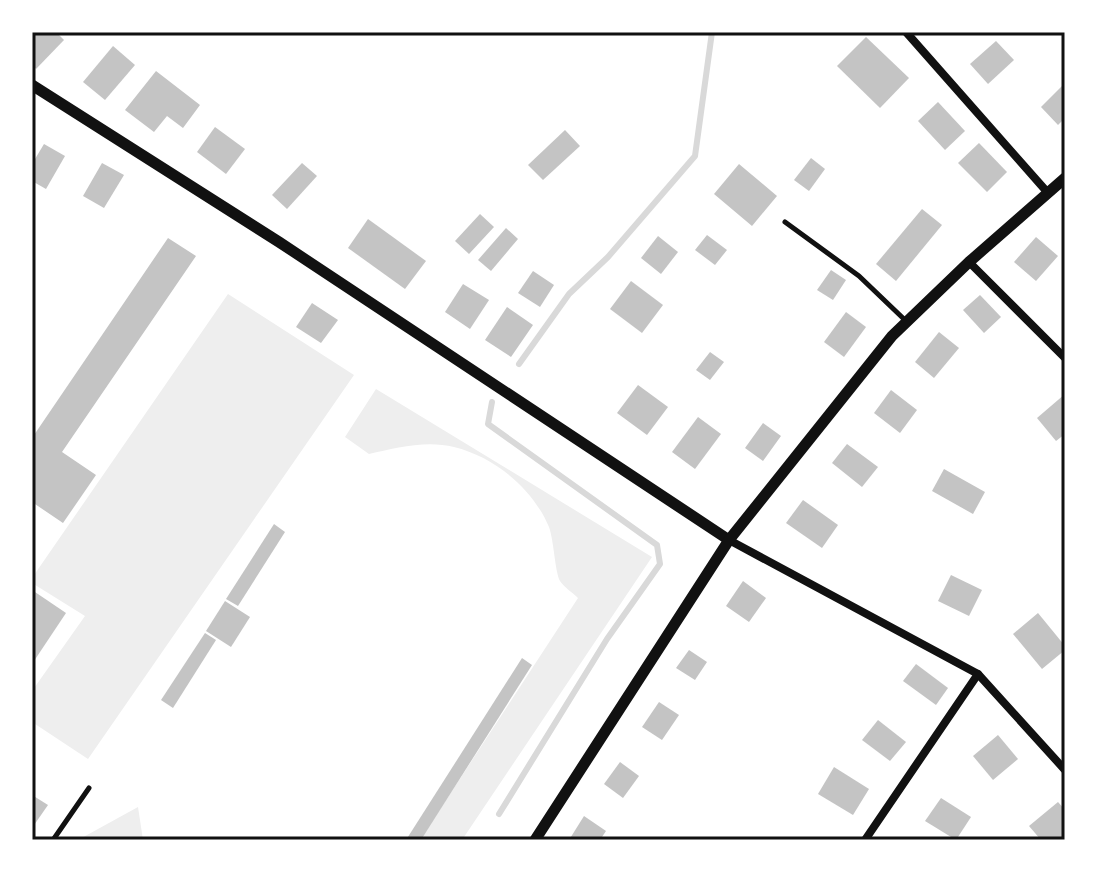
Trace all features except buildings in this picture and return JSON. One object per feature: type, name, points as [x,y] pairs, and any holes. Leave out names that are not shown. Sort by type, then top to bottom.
[{"type":"street","points":[[906,32],[1048,193]]},
{"type":"street","points":[[32,85],[279,242],[729,540],[978,674],[1065,770]]},
{"type":"street","points":[[535,840],[729,540],[892,336],[969,262],[1065,178]]},
{"type":"street","points":[[969,262],[1065,358]]},
{"type":"street","points":[[865,840],[978,674]]},
{"type":"lane","points":[[785,222],[859,276],[907,322]]},
{"type":"lane","points":[[53,840],[89,788]]},
{"type":"shaded area","points":[[228,294],[354,375],[88,759],[32,722],[32,691],[85,616],[32,583],[32,578]]},
{"type":"shaded area","points":[[376,389],[652,557],[462,840],[420,840],[578,598],[560,581],[551,533],[542,513],[523,488],[498,467],[469,452],[443,445],[411,446],[369,454],[345,437]]},
{"type":"shaded area","points":[[138,807],[143,840],[78,840]]},
{"type":"waterway","points":[[519,364],[569,294],[608,257],[695,156],[712,32]]},
{"type":"waterway","points":[[492,402],[488,424],[657,545],[660,564],[607,639],[499,814]]}]
